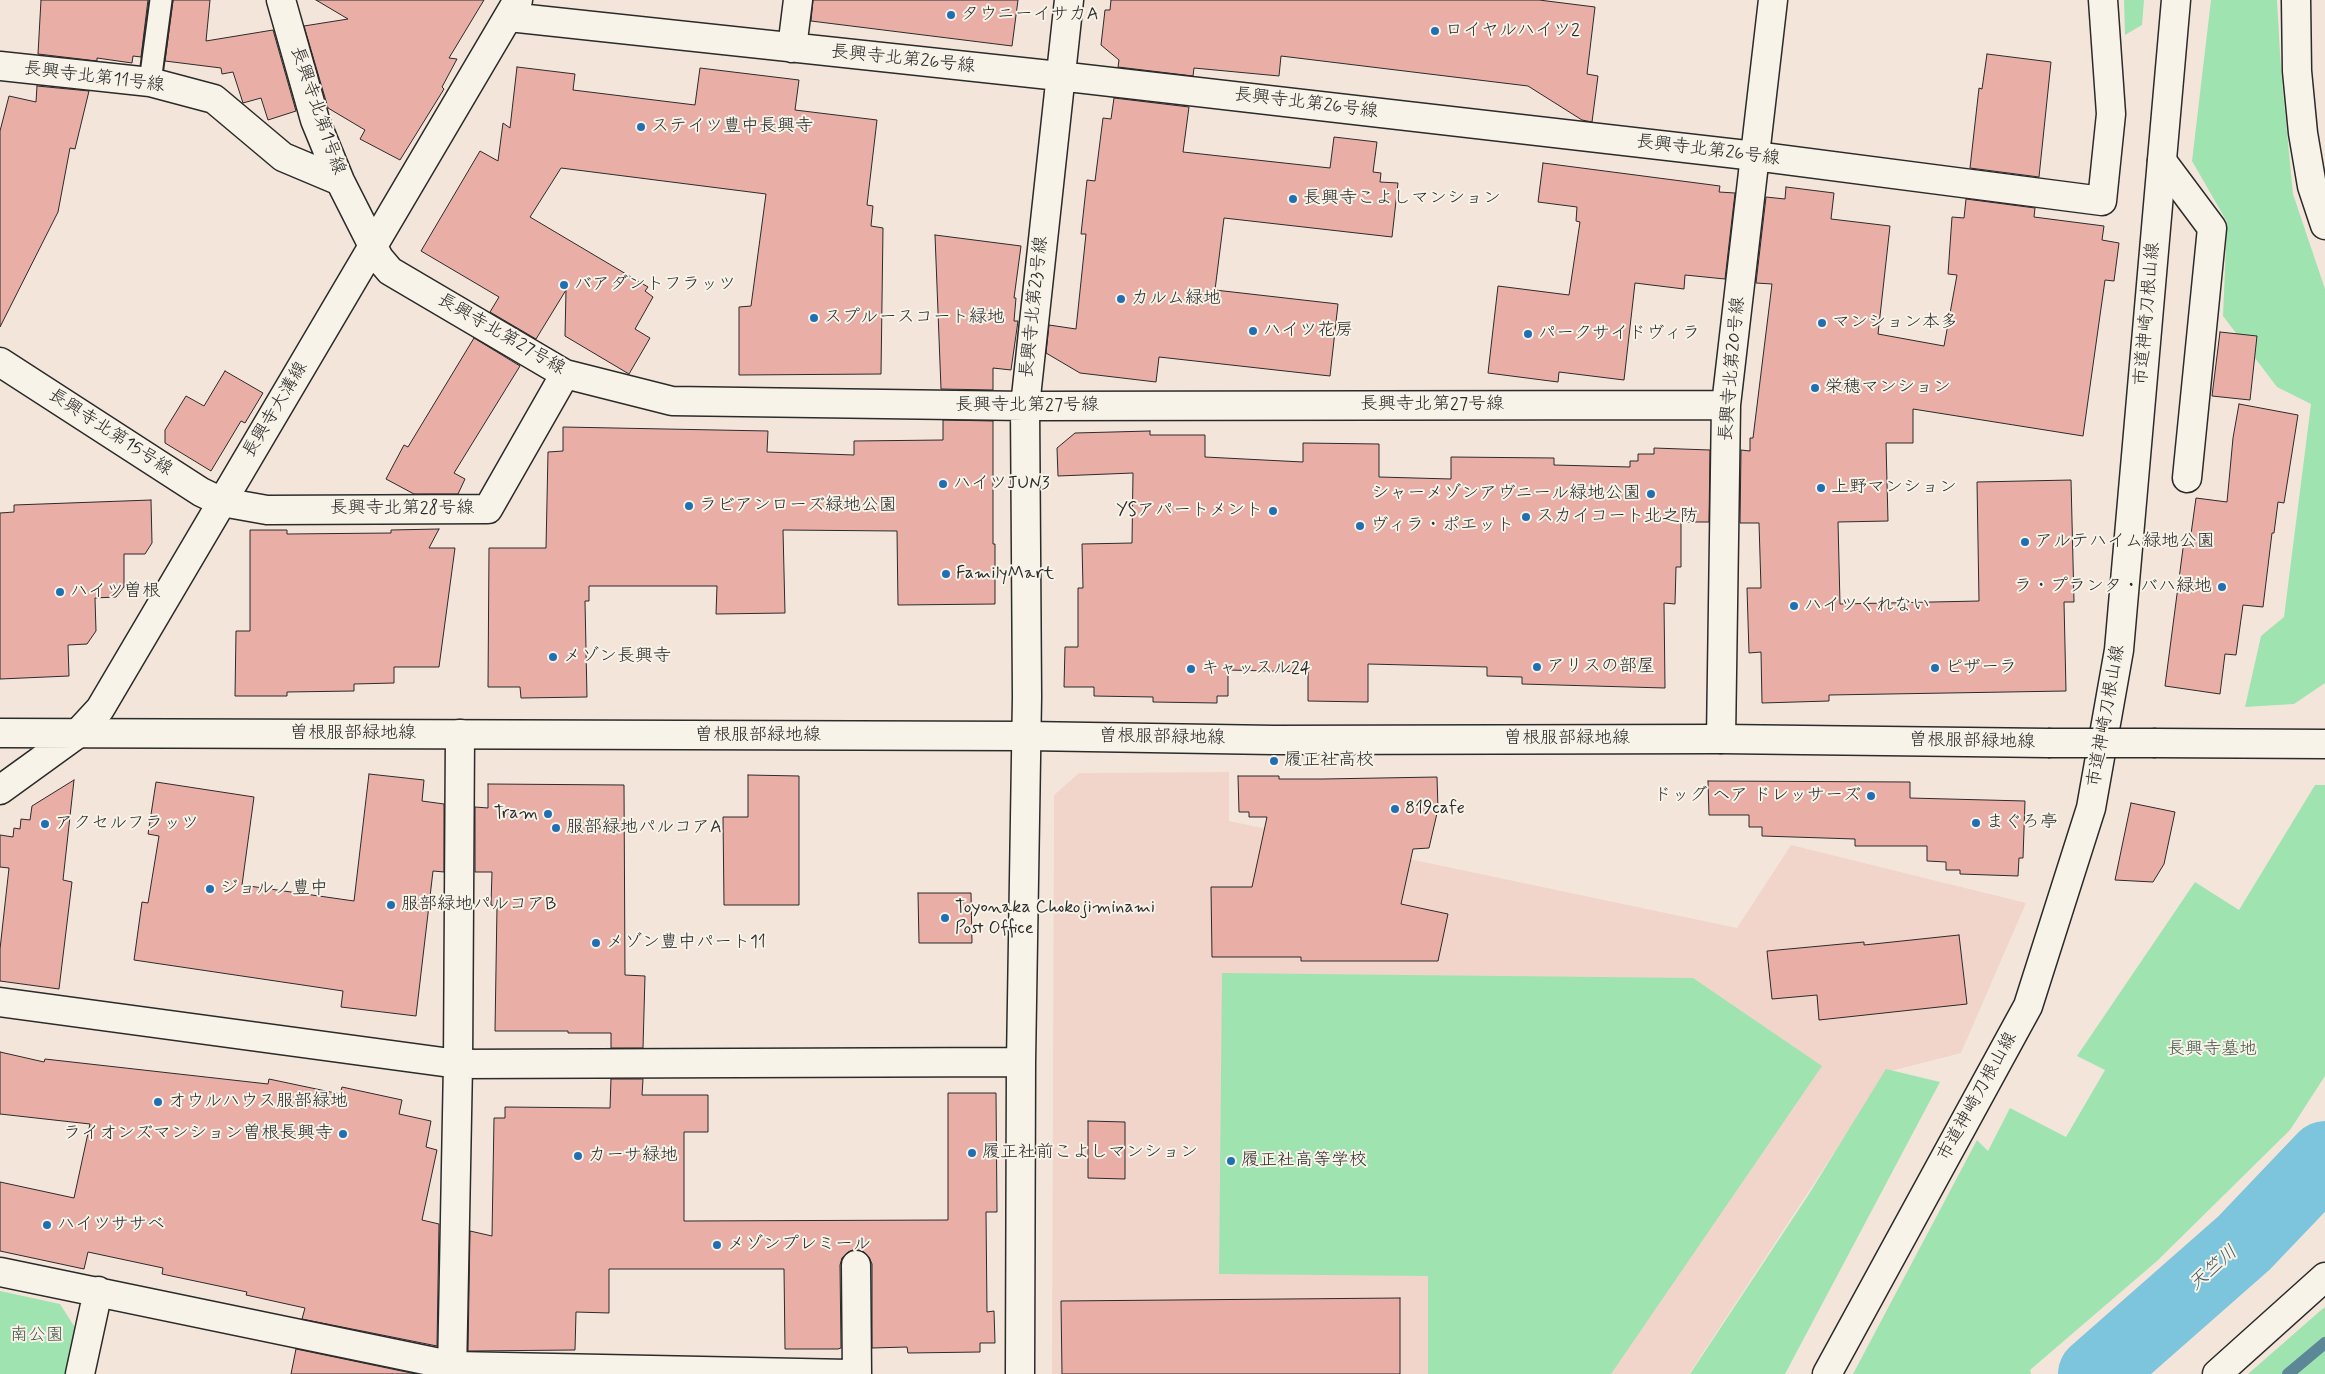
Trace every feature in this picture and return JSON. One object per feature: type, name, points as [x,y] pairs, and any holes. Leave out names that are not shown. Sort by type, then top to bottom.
[{"type":"street","name":"長興寺北第1号線","points":[[281,0],[316,120],[340,181],[374,246]]},
{"type":"street","points":[[792,48],[798,0]]},
{"type":"street","name":"長興寺北第23号線","points":[[1020,1374],[1021,1062],[1027,736],[1025,406],[1059,76],[1069,0]]},
{"type":"street","name":"長興寺北第20号線","points":[[1721,739],[1726,405],[1773,0]]},
{"type":"street","name":"長興寺北第26号線","points":[[513,8],[792,48],[1059,76],[1755,156],[2102,201],[2111,114],[2103,0]]},
{"type":"street","name":"市道神崎刀根山線","points":[[1827,1374],[2028,1006],[2091,808],[2119,650],[2176,0]]},
{"type":"street","points":[[2296,0],[2297,71],[2303,133],[2312,186],[2325,225]]},
{"type":"street","name":"長興寺大溝線","points":[[0,790],[76,735],[100,709],[513,8]]},
{"type":"street","name":"長興寺北第11号線","points":[[0,66],[150,82],[214,99],[283,157],[340,181]]},
{"type":"street","points":[[2162,161],[2212,228],[2187,478]]},
{"type":"street","name":"長興寺北第27号線","points":[[374,246],[379,258],[390,271],[565,374],[672,401],[1025,406],[1726,405]]},
{"type":"street","name":"長興寺北第15号線","points":[[0,362],[201,492],[222,502]]},
{"type":"street","name":"長興寺北第28号線","points":[[222,502],[267,510],[488,509],[565,374]]},
{"type":"street","name":"曽根服部緑地線","points":[[0,733],[76,735],[194,733],[1027,736],[1274,740],[1721,739],[2325,744]]},
{"type":"street","points":[[453,1370],[458,1064],[460,734]]},
{"type":"street","points":[[0,1002],[458,1064],[1021,1062]]},
{"type":"street","points":[[856,1265],[857,1374]]},
{"type":"street","points":[[0,1272],[98,1291],[453,1370],[849,1374]]},
{"type":"street","points":[[2217,1374],[2325,1277]]},
{"type":"street","points":[[80,1374],[98,1291]]},
{"type":"lane","points":[[150,82],[161,0]]},
{"type":"shaded area","points":[[1229,772],[1229,821],[1737,928],[1791,845],[2026,903],[1961,1053],[1887,1072],[1689,1374],[1052,1374],[1054,795],[1079,773]]},
{"type":"green space","points":[[2124,0],[2144,0],[2142,25],[2125,35]]},
{"type":"green space","points":[[2211,0],[2277,0],[2281,70],[2293,194],[2325,289],[2325,683],[2294,704],[2245,707],[2261,636],[2284,617],[2311,404],[2277,387],[2223,316],[2227,222],[2192,161]]},
{"type":"green space","name":"長興寺墓地","points":[[2315,785],[2325,785],[2325,1076],[2290,1130],[2157,1261],[2030,1370],[2031,1374],[1853,1374],[1977,1140],[1988,1151],[2010,1108],[2066,1137],[2105,1070],[2077,1056],[2195,882],[2239,910]]},
{"type":"green space","points":[[1222,973],[1693,978],[1822,1066],[1611,1374],[1428,1374],[1428,1276],[1219,1274]]},
{"type":"green space","points":[[1886,1069],[1940,1082],[1785,1374],[1690,1374],[1809,1194]]},
{"type":"green space","name":"南公園","points":[[0,1291],[60,1304],[76,1329],[66,1374],[0,1374]]},
{"type":"green space","points":[[2325,1307],[2325,1374],[2248,1374],[2320,1311]]},
{"type":"building","points":[[41,0],[148,0],[141,57],[133,56],[132,63],[97,58],[97,61],[38,54]]},
{"type":"building","points":[[173,0],[210,0],[206,41],[273,30],[296,111],[268,120],[261,98],[243,103],[233,72],[222,74],[221,68],[165,61]]},
{"type":"building","points":[[316,0],[484,0],[449,58],[457,59],[442,87],[444,89],[400,160],[360,139],[365,130],[328,108],[304,26],[348,19]]},
{"type":"building","name":"タウニーイサカA","points":[[813,0],[1018,0],[1012,46],[811,21]]},
{"type":"building","name":"ロイヤルハイツ2","points":[[1111,0],[1539,0],[1595,7],[1587,74],[1598,76],[1592,122],[1582,120],[1528,86],[1281,56],[1279,76],[1194,68],[1193,76],[1118,67],[1119,60],[1101,45],[1105,10],[1110,10]]},
{"type":"building","points":[[1987,54],[2051,62],[2039,177],[1970,168],[1979,88],[1982,89]]},
{"type":"building","points":[[517,67],[575,74],[573,90],[695,105],[700,68],[799,80],[795,110],[877,120],[867,205],[873,206],[871,226],[883,228],[881,374],[739,375],[739,307],[751,306],[766,194],[561,168],[530,217],[648,287],[645,291],[653,297],[635,329],[650,338],[629,374],[565,336],[566,290],[536,339],[490,312],[499,297],[421,251],[480,151],[498,161],[503,123],[510,128]]},
{"type":"building","points":[[37,86],[89,91],[75,149],[70,148],[58,212],[0,327],[0,131],[9,96],[36,102]]},
{"type":"building","points":[[1114,98],[1189,107],[1183,152],[1330,168],[1334,137],[1377,142],[1373,172],[1381,173],[1380,182],[1398,183],[1392,237],[1224,218],[1215,290],[1338,304],[1330,376],[1159,357],[1156,382],[1080,373],[1046,353],[1049,325],[1076,329],[1086,234],[1081,234],[1087,180],[1095,181],[1103,118],[1111,119]]},
{"type":"building","points":[[1543,163],[1720,186],[1719,192],[1735,193],[1725,279],[1685,275],[1684,289],[1635,283],[1624,380],[1559,372],[1558,382],[1488,373],[1498,286],[1569,295],[1580,222],[1576,221],[1577,207],[1538,202]]},
{"type":"building","points":[[1786,187],[1834,193],[1831,219],[1890,226],[1878,334],[1944,346],[1957,275],[1948,274],[1952,217],[1964,218],[1966,199],[2035,208],[2034,217],[2104,226],[2102,240],[2119,243],[2114,281],[2105,280],[2083,436],[1913,409],[1913,443],[1886,443],[1888,521],[1838,522],[1840,604],[1979,601],[1977,482],[2071,480],[2074,602],[2064,602],[2066,691],[1829,695],[1829,701],[1762,703],[1761,652],[1749,653],[1747,588],[1761,588],[1759,523],[1740,523],[1741,450],[1750,451],[1750,438],[1753,438],[1772,284],[1756,283],[1766,197],[1785,199]]},
{"type":"building","points":[[935,235],[1021,246],[1014,298],[1016,298],[1014,321],[1018,321],[1011,370],[993,368],[993,390],[941,389]]},
{"type":"building","points":[[2220,332],[2257,336],[2250,400],[2212,396]]},
{"type":"building","points":[[474,338],[520,366],[454,473],[465,479],[458,494],[414,494],[386,479],[404,445],[408,447]]},
{"type":"building","points":[[225,371],[263,393],[245,423],[241,421],[211,471],[165,443],[165,430],[186,396],[204,406]]},
{"type":"building","name":"ラ・プランタ・バハ緑地","points":[[2239,404],[2298,415],[2284,503],[2278,502],[2274,533],[2272,533],[2263,607],[2243,605],[2236,655],[2225,654],[2220,694],[2165,686],[2185,533],[2191,534],[2196,498],[2227,502],[2233,438]]},
{"type":"building","points":[[943,420],[993,421],[995,604],[898,605],[897,531],[783,530],[785,613],[716,614],[717,586],[589,586],[589,601],[585,601],[587,697],[521,698],[520,687],[488,687],[489,548],[546,548],[548,452],[563,451],[563,427],[768,431],[767,452],[854,455],[854,441],[943,440]]},
{"type":"building","points":[[1150,431],[1150,435],[1205,435],[1205,457],[1303,462],[1303,443],[1379,444],[1379,477],[1451,479],[1451,457],[1554,458],[1554,465],[1630,467],[1630,461],[1638,461],[1638,454],[1654,454],[1654,448],[1710,450],[1709,522],[1681,522],[1681,567],[1676,567],[1675,604],[1664,603],[1665,688],[1522,684],[1522,677],[1487,676],[1487,667],[1368,664],[1368,702],[1308,701],[1308,672],[1228,670],[1228,696],[1217,696],[1217,703],[1153,702],[1153,697],[1094,696],[1094,687],[1064,687],[1065,647],[1078,647],[1078,588],[1083,588],[1082,544],[1132,543],[1133,473],[1058,476],[1057,448],[1075,433]]},
{"type":"building","name":"ハイツ曽根","points":[[151,500],[152,543],[145,554],[124,554],[124,587],[116,597],[95,598],[96,631],[87,644],[68,645],[69,676],[0,679],[0,513],[14,512],[14,505]]},
{"type":"building","points":[[439,529],[429,548],[455,548],[439,667],[394,667],[394,683],[354,684],[354,691],[287,692],[287,696],[235,696],[236,631],[250,631],[250,530],[287,530],[287,534],[391,533],[391,530]]},
{"type":"building","points":[[369,774],[424,780],[422,801],[444,804],[444,872],[433,871],[416,1016],[341,1007],[343,991],[134,960],[142,902],[148,903],[159,836],[148,834],[156,782],[254,797],[242,885],[354,901]]},
{"type":"building","points":[[748,775],[799,776],[799,905],[724,905],[723,817],[748,817]]},
{"type":"building","points":[[1238,776],[1279,776],[1279,779],[1437,777],[1438,809],[1429,848],[1413,849],[1401,904],[1448,914],[1438,961],[1301,961],[1301,957],[1212,957],[1211,887],[1252,887],[1267,817],[1249,817],[1249,812],[1239,812]]},
{"type":"building","points":[[74,780],[63,880],[72,882],[59,989],[0,981],[0,949],[9,868],[0,867],[0,835],[13,837],[14,828],[20,829],[21,819],[30,820],[32,806]]},
{"type":"building","points":[[1708,781],[1910,782],[1910,798],[2025,801],[2023,858],[2019,858],[2018,876],[1960,874],[1960,870],[1946,870],[1946,862],[1927,861],[1927,846],[1855,846],[1855,839],[1762,836],[1762,827],[1749,827],[1749,815],[1709,815]]},
{"type":"building","points":[[488,784],[624,785],[625,975],[645,976],[643,1048],[611,1048],[611,1033],[495,1031],[497,906],[491,905],[492,872],[475,872],[475,807],[488,808]]},
{"type":"building","points":[[2131,803],[2175,812],[2164,864],[2153,882],[2115,880]]},
{"type":"building","points":[[918,893],[971,893],[972,943],[919,943]]},
{"type":"building","points":[[1959,935],[1967,1004],[1819,1020],[1817,995],[1772,999],[1767,951],[1864,942],[1864,945]]},
{"type":"building","points":[[0,1052],[44,1062],[45,1059],[268,1084],[269,1079],[340,1094],[342,1087],[402,1100],[399,1114],[431,1121],[426,1147],[437,1150],[422,1220],[439,1224],[437,1346],[302,1319],[305,1308],[246,1295],[247,1292],[162,1274],[163,1268],[88,1252],[84,1269],[0,1251],[0,1182],[74,1198],[90,1124],[0,1114]]},
{"type":"building","points":[[611,1079],[643,1079],[642,1095],[708,1095],[708,1132],[684,1132],[684,1221],[948,1220],[948,1093],[996,1093],[997,1212],[986,1212],[987,1312],[994,1311],[995,1343],[980,1343],[980,1352],[908,1353],[907,1347],[872,1348],[872,1264],[864,1252],[855,1249],[848,1252],[842,1258],[840,1265],[841,1348],[838,1349],[785,1349],[784,1269],[609,1269],[609,1313],[576,1312],[575,1350],[468,1351],[470,1231],[492,1236],[494,1118],[505,1118],[505,1107],[610,1108]]},
{"type":"building","points":[[1088,1121],[1125,1122],[1125,1179],[1088,1178]]},
{"type":"building","points":[[1400,1298],[1400,1374],[1062,1374],[1061,1301]]},
{"type":"building","points":[[296,1349],[416,1374],[291,1374]]},
{"type":"waterway","name":"天竺川","points":[[2095,1374],[2244,1243],[2325,1158]]},
{"type":"waterway","points":[[2288,1374],[2325,1343]]},
{"type":"place","name":"タウニーイサカA","points":[[951,15]]},
{"type":"place","name":"ロイヤルハイツ2","points":[[1435,31]]},
{"type":"place","name":"ステイツ豊中長興寺","points":[[641,127]]},
{"type":"place","name":"長興寺こよしマンション","points":[[1293,199]]},
{"type":"place","name":"バアダントフラッツ","points":[[564,285]]},
{"type":"place","name":"カルム緑地","points":[[1121,299]]},
{"type":"place","name":"スプルースコート緑地","points":[[814,318]]},
{"type":"place","name":"マンション本多","points":[[1822,323]]},
{"type":"place","name":"ハイツ花房","points":[[1253,331]]},
{"type":"place","name":"パークサイドヴィラ","points":[[1528,334]]},
{"type":"place","name":"栄穂マンション","points":[[1815,388]]},
{"type":"place","name":"ハイツJUN3","points":[[943,484]]},
{"type":"place","name":"上野マンション","points":[[1821,488]]},
{"type":"place","name":"シャーメゾンアヴニール緑地公園","points":[[1651,494]]},
{"type":"place","name":"ラビアンローズ緑地公園","points":[[689,506]]},
{"type":"place","name":"YSアパートメント","points":[[1273,511]]},
{"type":"place","name":"スカイコート北之防","points":[[1526,517]]},
{"type":"place","name":"ヴィラ・ポエット","points":[[1360,526]]},
{"type":"place","name":"アルテハイム緑地公園","points":[[2025,542]]},
{"type":"place","name":"FamilyMart","points":[[946,574]]},
{"type":"place","name":"ラ・プランタ・バハ緑地","points":[[2222,587]]},
{"type":"place","name":"ハイツ曽根","points":[[60,592]]},
{"type":"place","name":"ハイツくれない","points":[[1794,606]]},
{"type":"place","name":"メゾン長興寺","points":[[553,657]]},
{"type":"place","name":"アリスの部屋","points":[[1537,667]]},
{"type":"place","name":"ピザーラ","points":[[1935,668]]},
{"type":"place","name":"キャッスル24","points":[[1191,669]]},
{"type":"place","name":"履正社高校","points":[[1274,761]]},
{"type":"place","name":"ドッグ ヘア ドレッサーズ","points":[[1871,796]]},
{"type":"place","name":"819cafe","points":[[1395,809]]},
{"type":"place","name":"Tram","points":[[548,814]]},
{"type":"place","name":"まぐろ亭","points":[[1976,823]]},
{"type":"place","name":"アクセルフラッツ","points":[[45,824]]},
{"type":"place","name":"服部緑地パルコアA","points":[[556,828]]},
{"type":"place","name":"ジョルノ豊中","points":[[210,889]]},
{"type":"place","name":"服部緑地パルコアB","points":[[391,905]]},
{"type":"place","name":"Toyonaka Chokojiminami Post Office","points":[[945,918]]},
{"type":"place","name":"メゾン豊中パート11","points":[[596,943]]},
{"type":"place","name":"オウルハウス服部緑地","points":[[158,1102]]},
{"type":"place","name":"ライオンズマンション曽根長興寺","points":[[343,1134]]},
{"type":"place","name":"履正社前こよしマンション","points":[[972,1153]]},
{"type":"place","name":"カーサ緑地","points":[[578,1156]]},
{"type":"place","name":"履正社高等学校","points":[[1231,1161]]},
{"type":"place","name":"ハイツササベ","points":[[47,1225]]},
{"type":"place","name":"メゾンプレミール","points":[[717,1245]]}]
